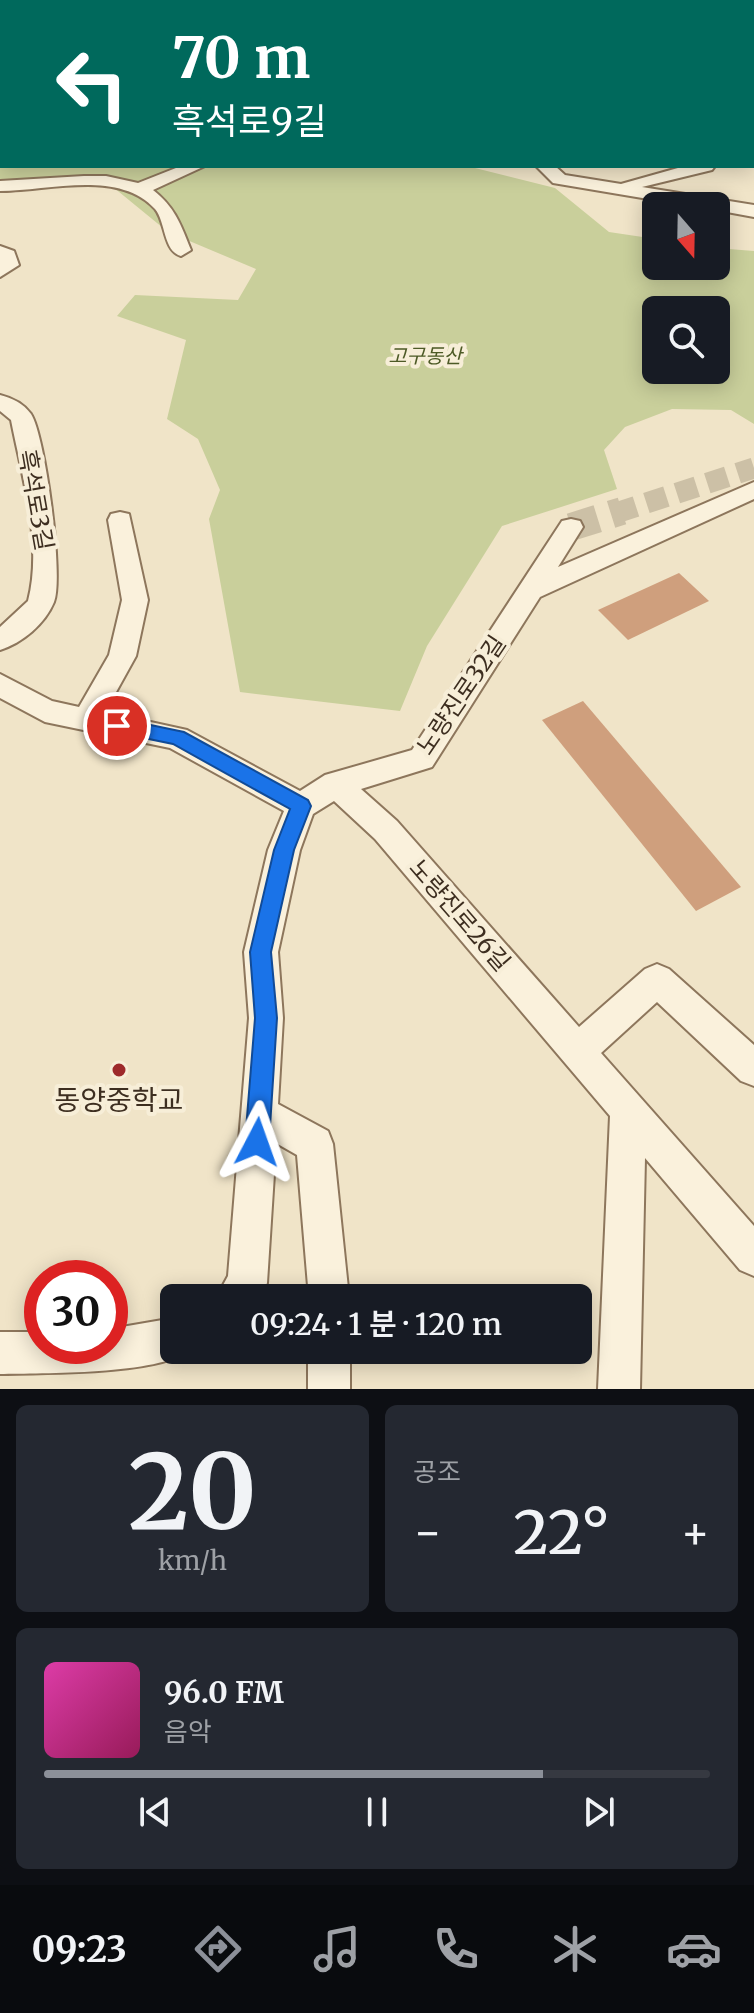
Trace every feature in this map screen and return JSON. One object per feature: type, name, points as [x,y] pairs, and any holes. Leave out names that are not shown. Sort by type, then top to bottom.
[{"type":"street","points":[[138,190],[191,168]]},
{"type":"street","points":[[547,168],[559,179],[754,211]]},
{"type":"street","points":[[618,187],[698,168]]},
{"type":"street","points":[[0,186],[109,182],[138,190],[162,205],[181,250]]},
{"type":"street","points":[[0,252],[7,255],[9,265],[0,271]]},
{"type":"street","name":"흑석로3길","points":[[0,402],[14,409],[22,418],[47,565],[41,602],[19,628],[0,640]]},
{"type":"street","points":[[531,590],[754,490]]},
{"type":"street","points":[[86,720],[122,656],[135,600],[120,520]]},
{"type":"street","name":"노량진로32길","points":[[301,806],[336,784],[422,759],[571,527]]},
{"type":"street","points":[[0,685],[45,711],[177,738],[301,806],[284,850],[261,952],[266,1018],[246,1284]]},
{"type":"street","name":"노량진로26길","points":[[336,784],[386,830],[754,1256]]},
{"type":"street","points":[[577,1052],[657,980],[754,1069]]},
{"type":"street","points":[[619,1389],[628,1110]]},
{"type":"street","points":[[259,1114],[315,1144],[328,1284]]},
{"type":"street","points":[[0,1353],[96,1352],[160,1341]]},
{"type":"street","points":[[329,1364],[329,1389]]},
{"type":"green space","name":"고구동산","points":[[0,168],[475,168],[555,188],[609,232],[642,237],[642,280],[730,280],[730,249],[754,251],[754,424],[731,410],[672,409],[625,427],[604,450],[617,489],[502,526],[427,646],[400,711],[240,692],[209,519],[220,490],[198,439],[167,419],[186,340],[117,316],[135,295],[238,300],[256,269],[168,232],[113,187],[0,180]]},
{"type":"building","points":[[679,573],[709,601],[628,640],[598,610]]},
{"type":"building","points":[[583,701],[741,887],[696,911],[542,720]]},
{"type":"tunnel","points":[[616,513],[754,468]]},
{"type":"tunnel","points":[[571,527],[622,511]]},
{"type":"place","name":"동양중학교","points":[[119,1070]]},
{"type":"route","points":[[117,726],[177,738],[301,806],[284,850],[261,952],[266,1018],[257,1142]]}]
